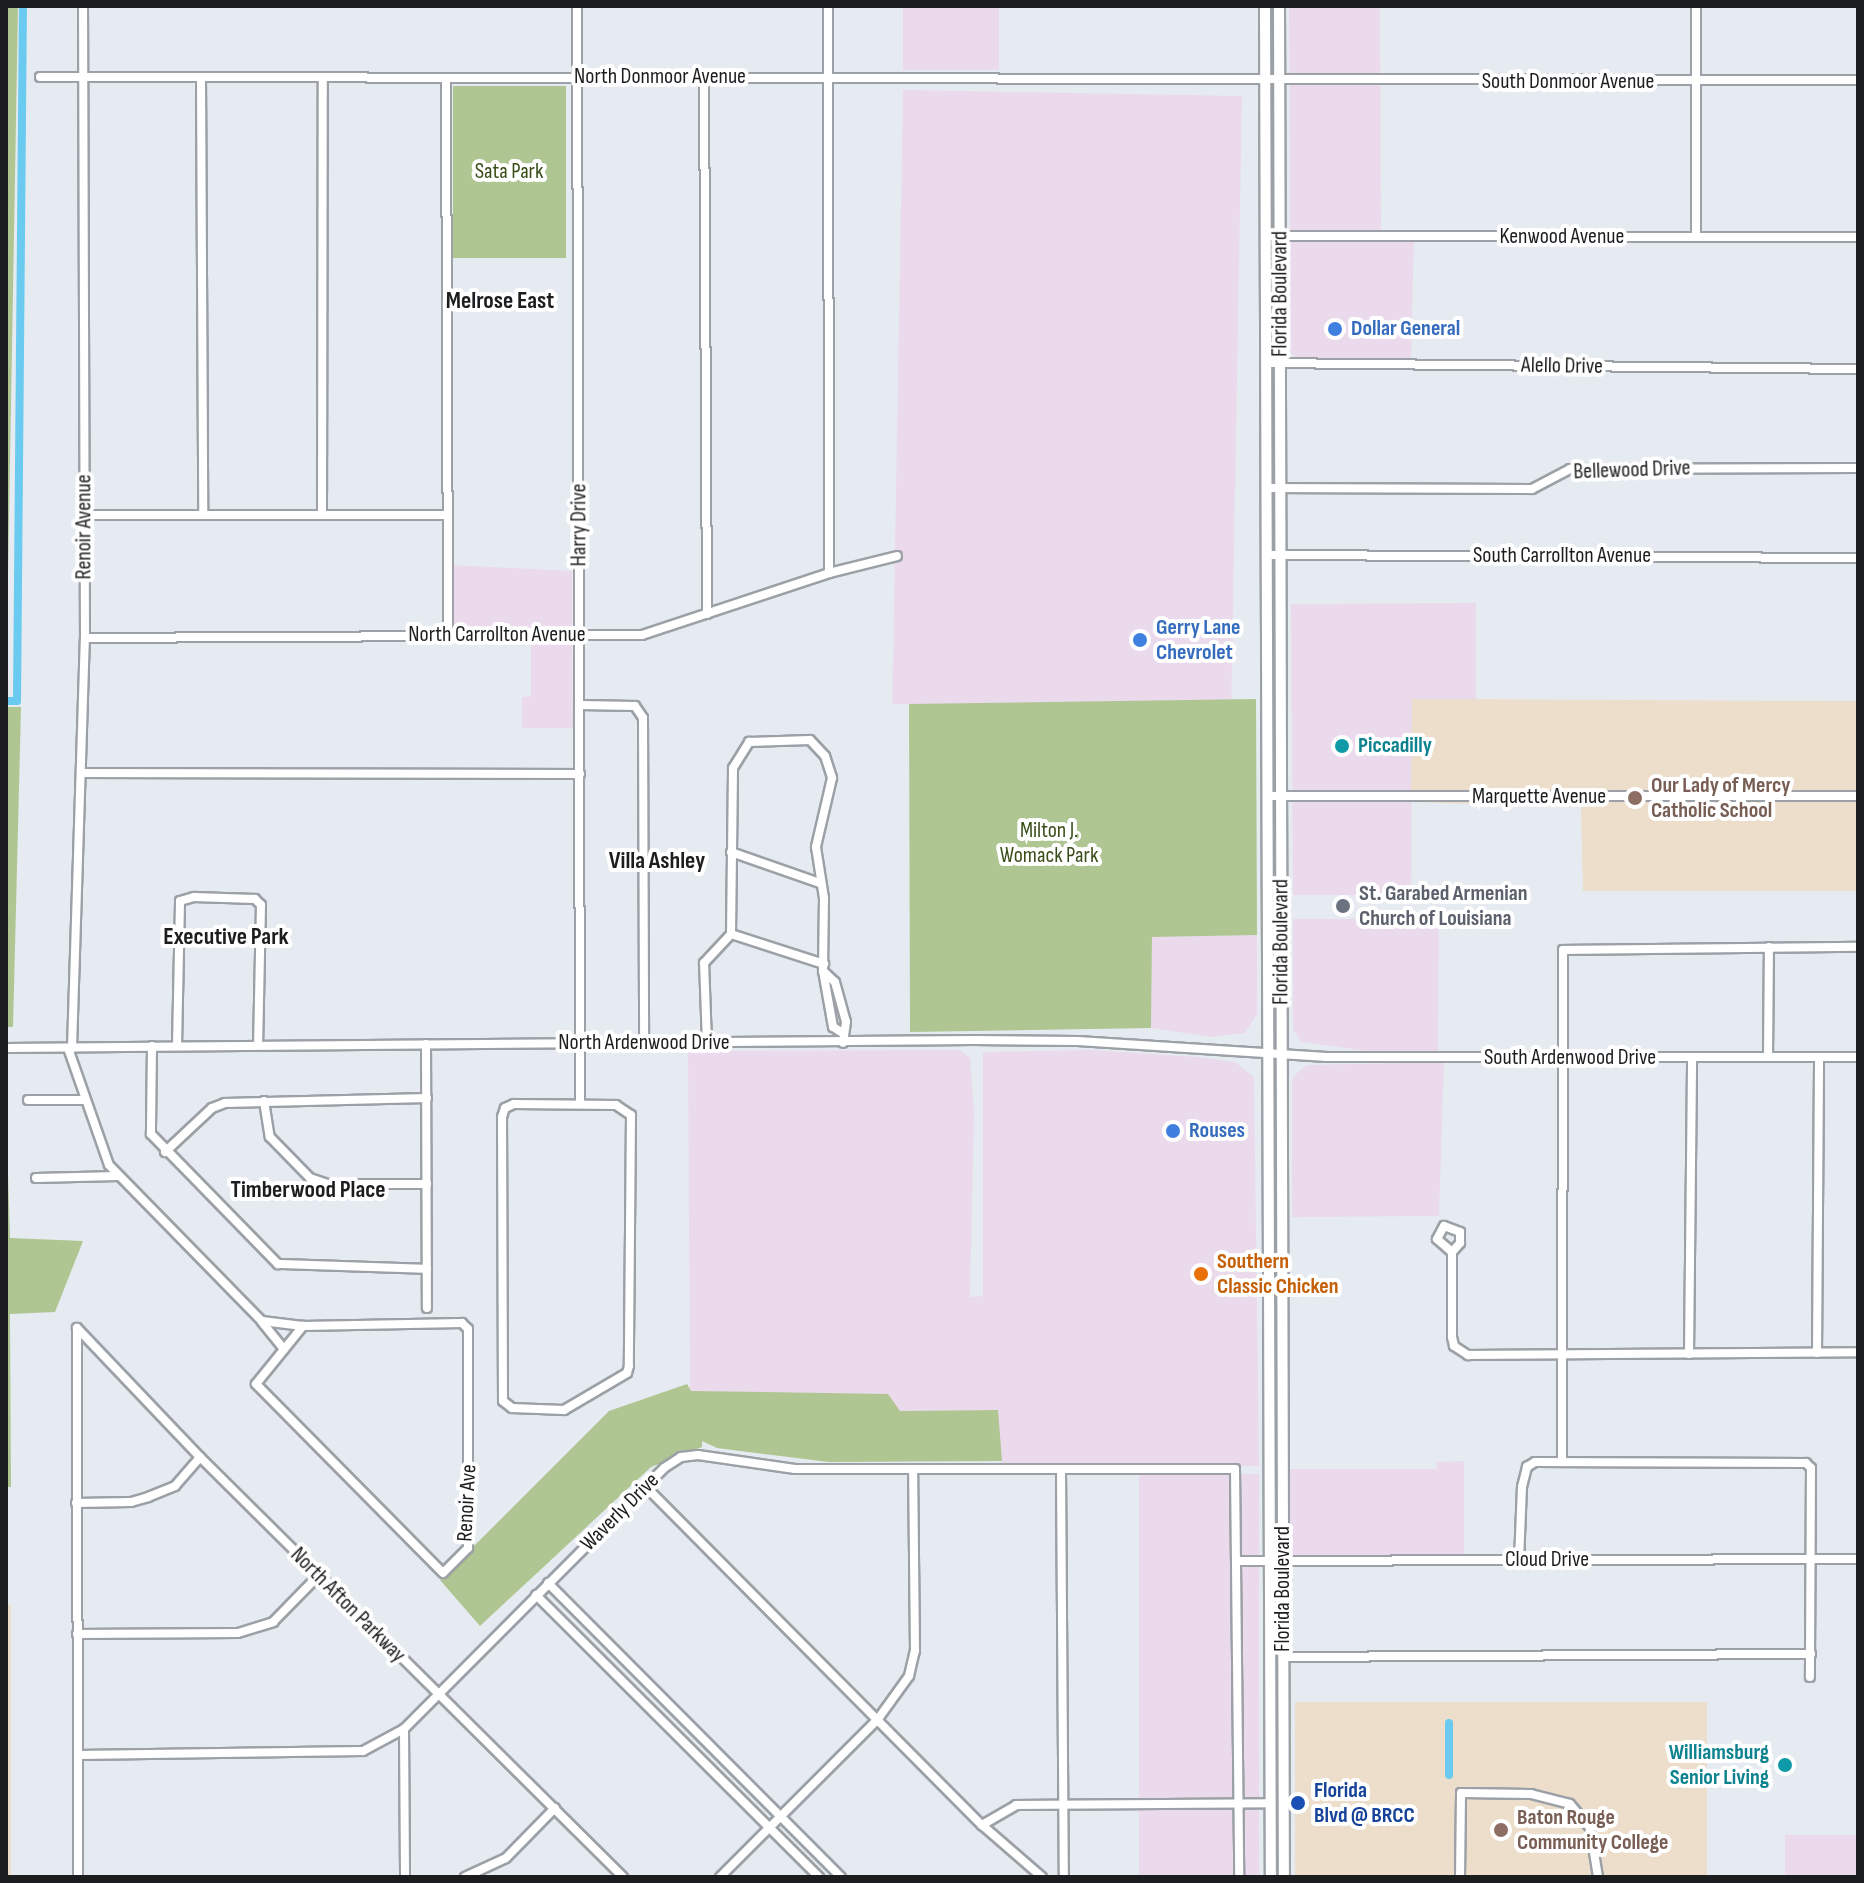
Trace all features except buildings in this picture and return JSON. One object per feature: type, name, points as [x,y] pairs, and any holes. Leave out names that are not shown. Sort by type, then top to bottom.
[{"type":"main road","name":"Florida Boulevard","points":[[1279,6],[1284,1877]]},
{"type":"main road","name":"Florida Boulevard","points":[[1265,10],[1271,1877]]},
{"type":"main road","points":[[1265,10],[1272,51],[1279,53]]},
{"type":"main road","points":[[1268,713],[1281,714]]},
{"type":"main road","points":[[1269,1223],[1282,1224]]},
{"type":"main road","points":[[1270,1752],[1283,1752]]},
{"type":"street","name":"Renoir Avenue","points":[[70,1048],[85,638],[83,6]]},
{"type":"street","name":"Harry Drive","points":[[577,6],[580,1104]]},
{"type":"street","points":[[828,6],[829,573]]},
{"type":"street","points":[[1696,6],[1696,237]]},
{"type":"street","name":"North Donmoor Avenue","points":[[40,77],[201,79],[828,75],[1279,82]]},
{"type":"street","points":[[704,77],[707,614]]},
{"type":"street","points":[[322,514],[323,78]]},
{"type":"street","points":[[446,78],[448,636]]},
{"type":"street","points":[[201,79],[203,514]]},
{"type":"street","name":"South Donmoor Avenue","points":[[1279,82],[1858,80]]},
{"type":"street","name":"Kenwood Avenue","points":[[1266,236],[1858,237]]},
{"type":"street","name":"Alello Drive","points":[[1266,363],[1858,369]]},
{"type":"street","name":"Bellewood Drive","points":[[1267,488],[1532,489],[1570,469],[1858,468]]},
{"type":"street","points":[[84,515],[447,515]]},
{"type":"street","name":"South Carrollton Avenue","points":[[1266,555],[1858,558]]},
{"type":"street","name":"North Carrollton Avenue","points":[[85,638],[642,635],[829,573],[897,556]]},
{"type":"street","points":[[580,705],[635,706],[643,718],[644,1043]]},
{"type":"street","points":[[707,1043],[704,963],[731,934],[733,768],[742,747],[749,742],[810,740],[825,756],[832,778],[817,832],[824,968]]},
{"type":"street","points":[[82,773],[580,774]]},
{"type":"street","name":"Marquette Avenue","points":[[1268,796],[1858,796]]},
{"type":"street","points":[[731,852],[820,883]]},
{"type":"street","points":[[177,1046],[180,901],[194,897],[255,899],[261,905],[258,1045]]},
{"type":"street","points":[[731,934],[824,968],[835,982],[846,1022],[841,1032],[843,1043]]},
{"type":"street","points":[[1768,1057],[1769,947]]},
{"type":"street","points":[[1562,1461],[1563,950],[1858,947]]},
{"type":"street","name":"North Ardenwood Drive","points":[[6,1048],[1078,1041],[1282,1056]]},
{"type":"street","points":[[426,1044],[427,1308]]},
{"type":"street","points":[[152,1046],[151,1134],[165,1152],[278,1264],[427,1269]]},
{"type":"street","points":[[70,1048],[109,1165],[262,1321],[284,1349]]},
{"type":"street","name":"South Ardenwood Drive","points":[[1282,1056],[1561,1059],[1858,1057]]},
{"type":"street","points":[[1817,1353],[1819,1057]]},
{"type":"street","points":[[1689,1354],[1692,1058]]},
{"type":"street","points":[[165,1152],[212,1108],[264,1101],[427,1098]]},
{"type":"street","points":[[28,1100],[85,1100]]},
{"type":"street","points":[[264,1101],[270,1137],[310,1178],[327,1184],[427,1184]]},
{"type":"street","points":[[514,1104],[580,1104],[626,1106],[631,1115],[629,1366],[627,1373],[573,1407],[512,1408],[503,1401],[502,1392],[503,1113],[514,1104]]},
{"type":"street","points":[[36,1178],[118,1176]]},
{"type":"street","points":[[1452,1252],[1452,1337],[1454,1346],[1468,1355],[1858,1352]]},
{"type":"street","name":"Renoir Ave","points":[[262,1321],[303,1326],[462,1323],[468,1329],[468,1548],[443,1573],[256,1384],[303,1326]]},
{"type":"street","name":"North Afton Parkway","points":[[76,1503],[77,1328],[200,1457],[623,1877]]},
{"type":"street","name":"Waverly Drive","points":[[78,1755],[323,1755],[363,1751],[404,1729],[548,1583],[681,1457],[698,1455],[795,1469],[1061,1472],[1235,1469],[1236,1561]]},
{"type":"street","points":[[78,1877],[76,1503],[148,1497],[175,1486],[200,1457]]},
{"type":"street","points":[[1519,1561],[1527,1467],[1535,1462],[1806,1463],[1811,1468],[1810,1677]]},
{"type":"street","points":[[720,1877],[878,1719],[909,1676],[915,1651],[913,1471]]},
{"type":"street","points":[[1061,1472],[1064,1877]]},
{"type":"street","points":[[646,1487],[982,1825],[1042,1877]]},
{"type":"street","name":"Cloud Drive","points":[[1236,1561],[1858,1559]]},
{"type":"street","points":[[1236,1561],[1239,1877]]},
{"type":"street","points":[[77,1634],[238,1633],[273,1622],[319,1575]]},
{"type":"street","points":[[548,1583],[841,1877]]},
{"type":"street","points":[[536,1595],[819,1877]]},
{"type":"street","points":[[1283,1657],[1811,1654]]},
{"type":"street","points":[[404,1729],[405,1877]]},
{"type":"street","points":[[1460,1877],[1461,1793],[1474,1793],[1531,1794],[1570,1804],[1590,1828],[1598,1877]]},
{"type":"street","points":[[982,1825],[1016,1805],[1271,1803]]},
{"type":"street","points":[[465,1877],[506,1858],[555,1808]]},
{"type":"shaded area","points":[[903,6],[999,6],[999,70],[903,70]]},
{"type":"shaded area","points":[[1289,6],[1380,6],[1381,232],[1414,233],[1411,361],[1297,359],[1291,353]]},
{"type":"shaded area","points":[[903,90],[1242,96],[1231,710],[892,704]]},
{"type":"shaded area","points":[[451,565],[572,571],[572,626],[456,631],[451,623]]},
{"type":"shaded area","points":[[1476,603],[1476,700],[1412,700],[1411,895],[1293,895],[1291,604]]},
{"type":"shaded area","points":[[531,639],[572,644],[573,728],[522,728],[522,697],[531,696]]},
{"type":"shaded area","name":"Our Lady of Mercy Catholic School","points":[[1412,699],[1858,701],[1858,891],[1583,891],[1581,807],[1411,802]]},
{"type":"shaded area","points":[[1293,919],[1439,919],[1438,1051],[1367,1051],[1301,1042],[1293,1029]]},
{"type":"shaded area","points":[[1257,935],[1257,1014],[1245,1033],[1211,1037],[1151,1028],[1152,937]]},
{"type":"shaded area","points":[[960,1050],[970,1058],[974,1113],[970,1297],[983,1296],[983,1052],[1092,1050],[1197,1057],[1235,1062],[1254,1077],[1259,1466],[1002,1465],[997,1410],[899,1411],[690,1391],[688,1051]]},
{"type":"shaded area","points":[[1444,1062],[1439,1216],[1292,1217],[1292,1080],[1298,1072],[1307,1065]]},
{"type":"shaded area","points":[[1464,1461],[1464,1561],[1283,1561],[1283,1469],[1437,1469],[1437,1462]]},
{"type":"shaded area","points":[[1139,1474],[1259,1474],[1259,1877],[1139,1877]]},
{"type":"shaded area","points":[[6,1605],[11,1605],[11,1877],[6,1877]]},
{"type":"shaded area","name":"Baton Rouge Community College","points":[[1295,1702],[1707,1702],[1707,1877],[1295,1877]]},
{"type":"shaded area","points":[[1785,1835],[1858,1835],[1858,1877],[1785,1877]]},
{"type":"green space","points":[[6,6],[18,6],[6,689]]},
{"type":"green space","name":"Sata Park","points":[[453,86],[566,86],[566,258],[453,258]]},
{"type":"green space","name":"Milton J. Womack Park","points":[[1256,699],[1257,935],[1152,937],[1151,1028],[910,1032],[909,704]]},
{"type":"green space","points":[[6,707],[21,707],[13,1027],[6,1027]]},
{"type":"green space","points":[[6,1110],[10,1238],[83,1241],[55,1312],[10,1314],[11,1487],[6,1487]]},
{"type":"green space","points":[[687,1384],[691,1391],[888,1394],[900,1411],[998,1410],[1002,1461],[829,1462],[717,1448],[702,1441],[702,1447],[651,1467],[480,1626],[440,1580],[609,1411]]},
{"type":"waterway","points":[[6,701],[17,701],[23,6]]},
{"type":"waterway","points":[[1449,1723],[1449,1775]]},
{"type":"place","name":"Dollar General","points":[[1335,329]]},
{"type":"place","name":"Gerry Lane Chevrolet","points":[[1140,640]]},
{"type":"place","name":"Piccadilly","points":[[1342,746]]},
{"type":"place","name":"Our Lady of Mercy Catholic School","points":[[1635,798]]},
{"type":"place","name":"St. Garabed Armenian Church of Louisiana","points":[[1343,906]]},
{"type":"place","name":"Rouses","points":[[1173,1131]]},
{"type":"place","name":"Southern Classic Chicken","points":[[1201,1274]]},
{"type":"place","name":"Williamsburg Senior Living","points":[[1785,1765]]},
{"type":"place","name":"Florida Blvd @ BRCC","points":[[1298,1803]]},
{"type":"place","name":"Baton Rouge Community College","points":[[1501,1830]]},
{"type":"district","name":"Melrose East","points":[[500,301]]},
{"type":"district","name":"Villa Ashley","points":[[657,861]]},
{"type":"district","name":"Executive Park","points":[[226,937]]},
{"type":"district","name":"Timberwood Place","points":[[308,1190]]}]
